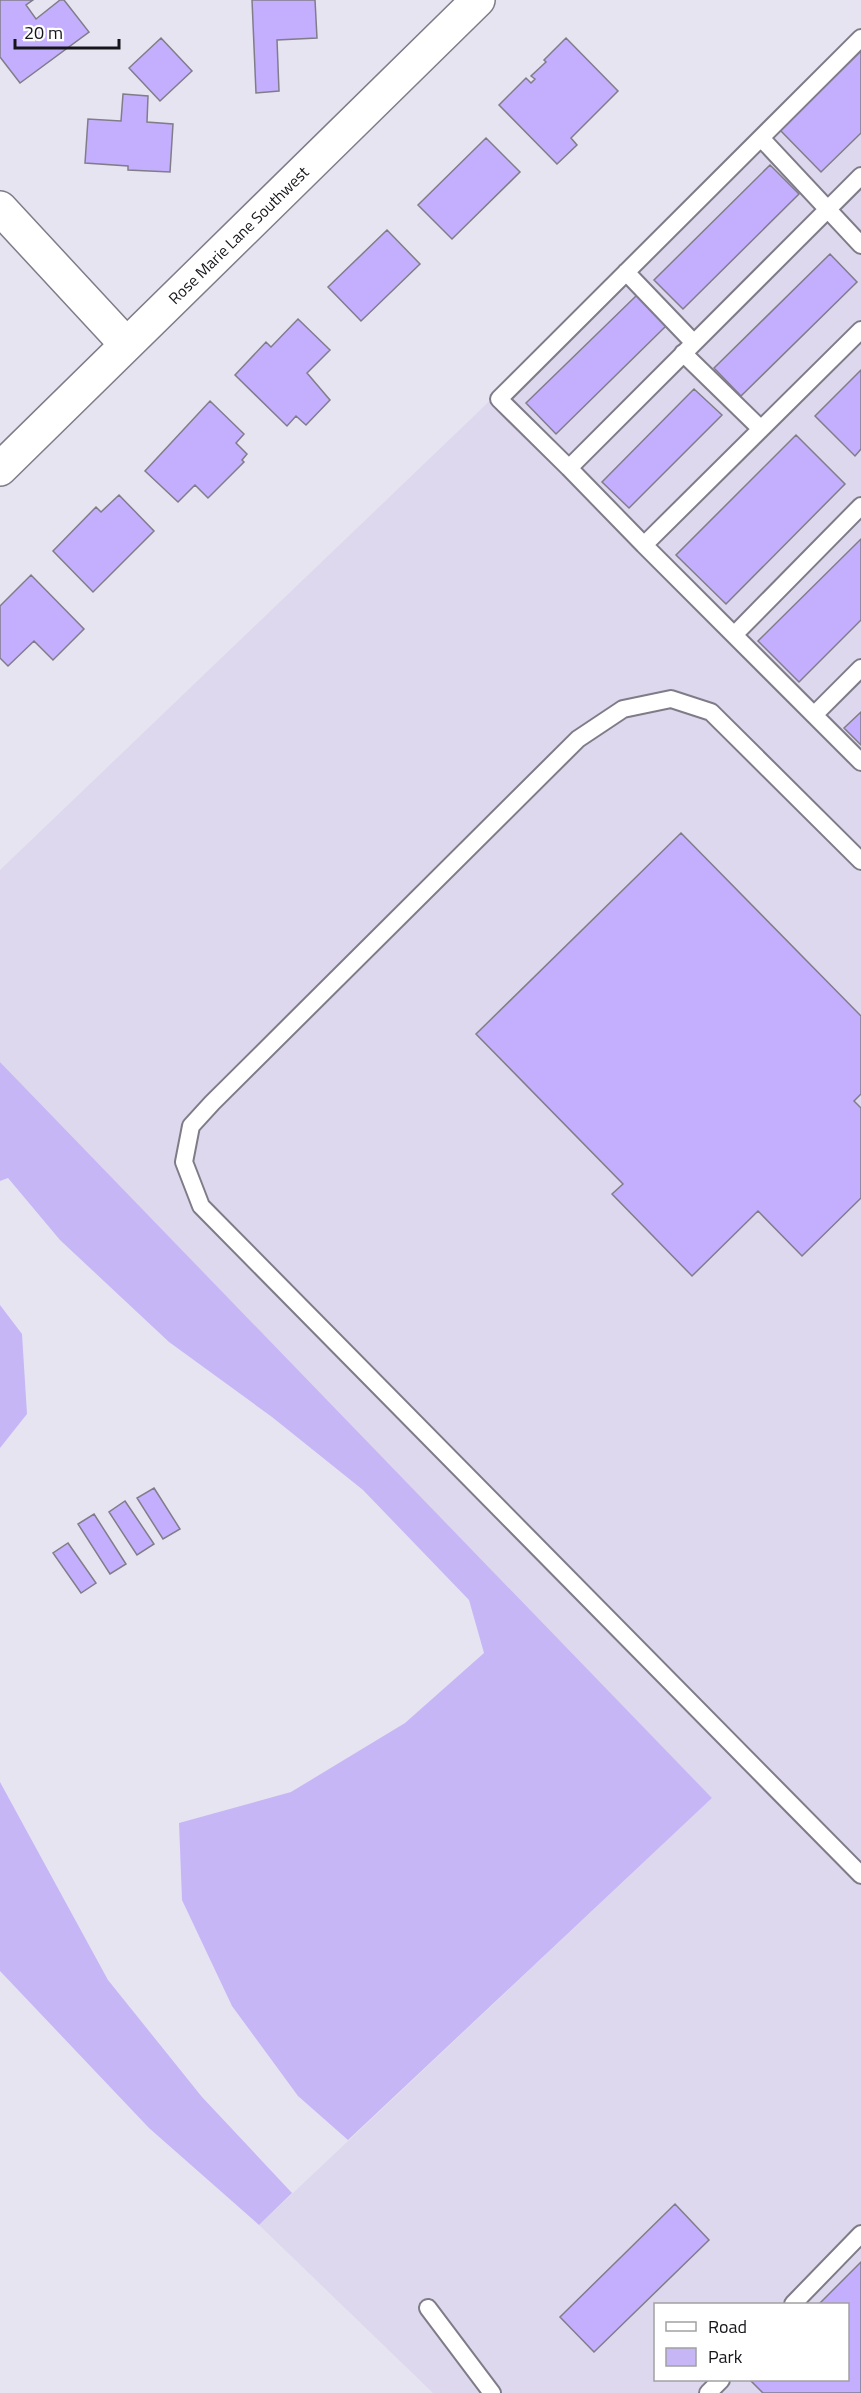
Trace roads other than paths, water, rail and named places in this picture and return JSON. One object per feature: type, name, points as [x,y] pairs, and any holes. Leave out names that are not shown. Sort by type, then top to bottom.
[{"type":"street","name":"Rose Marie Lane Southwest","points":[[0,469],[478,0]]},
{"type":"street","points":[[0,208],[126,344]]},
{"type":"lane","points":[[861,38],[499,399],[861,762]]},
{"type":"lane","points":[[761,138],[861,245]]},
{"type":"lane","points":[[569,468],[861,176]]},
{"type":"lane","points":[[626,272],[761,429]]},
{"type":"lane","points":[[644,545],[861,330]]},
{"type":"lane","points":[[734,635],[861,506]]},
{"type":"lane","points":[[814,716],[861,668]]},
{"type":"lane","points":[[861,861],[711,712],[670,699],[622,709],[578,739],[212,1103],[191,1126],[184,1162],[201,1206],[861,1875]]},
{"type":"lane","points":[[794,2303],[861,2234]]},
{"type":"lane","points":[[428,2308],[492,2393]]},
{"type":"lane","points":[[708,2393],[719,2381]]}]
